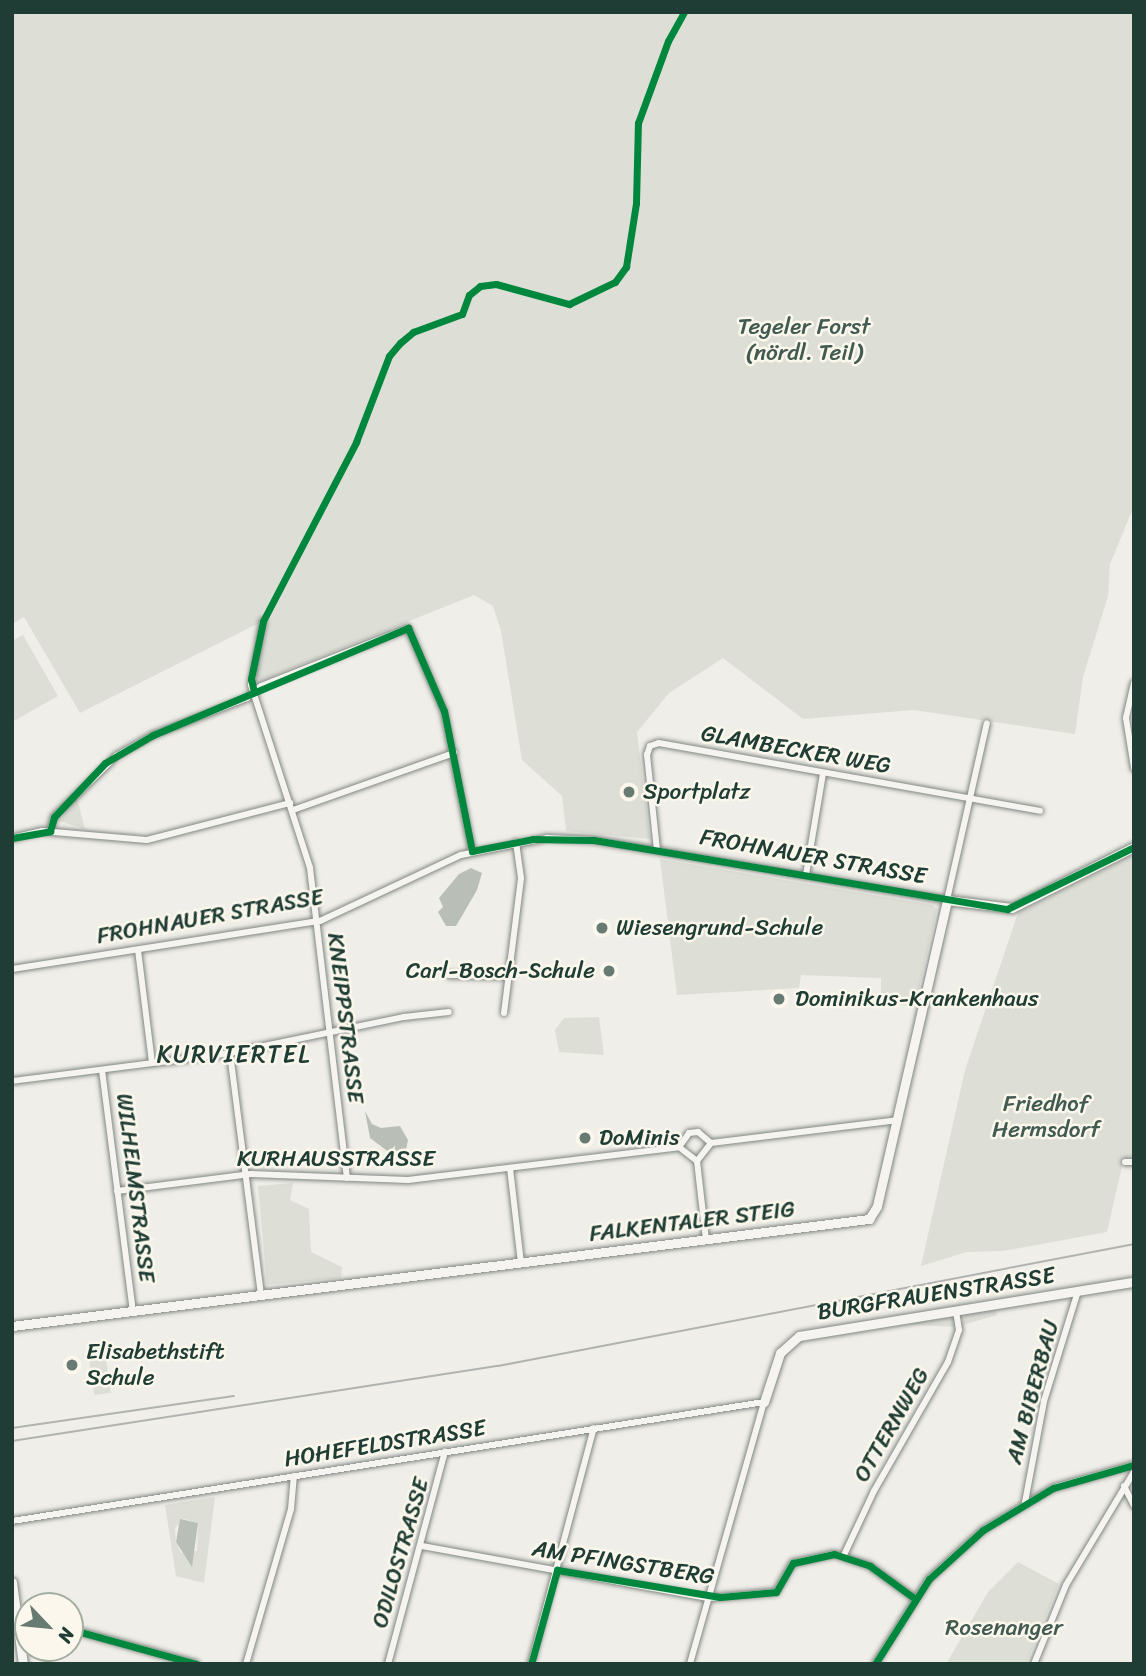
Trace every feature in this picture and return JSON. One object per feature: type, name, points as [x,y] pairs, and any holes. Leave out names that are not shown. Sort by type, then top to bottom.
[{"type":"street","name":"KNEIPPSTRASSE","points":[[263,621],[251,679],[310,869],[347,1178]]},
{"type":"street","points":[[50,831],[54,817],[116,756],[254,692],[408,628],[435,684],[454,753],[472,851]]},
{"type":"street","points":[[1134,683],[1126,718],[1134,768]]},
{"type":"street","name":"FALKENTALER STEIG","points":[[12,1326],[869,1219],[877,1206],[988,723]]},
{"type":"street","name":"GLAMBECKER WEG","points":[[657,850],[647,755],[653,744],[1040,811]]},
{"type":"street","points":[[12,838],[50,831],[147,839],[291,807],[454,753]]},
{"type":"street","points":[[806,875],[823,773]]},
{"type":"street","name":"FROHNAUER STRASSE","points":[[12,969],[315,922],[472,851],[516,842],[579,838],[947,900],[1012,908],[1134,847]]},
{"type":"street","points":[[504,1013],[522,878],[516,842]]},
{"type":"street","points":[[138,950],[152,1063]]},
{"type":"street","points":[[449,975],[508,976]]},
{"type":"street","points":[[12,1081],[230,1053],[449,1012]]},
{"type":"street","points":[[230,1053],[261,1295]]},
{"type":"street","name":"WILHELMSTRASSE","points":[[102,1070],[132,1311]]},
{"type":"street","name":"KURHAUSSTRASSE","points":[[117,1191],[246,1175],[408,1180],[679,1147],[689,1133],[698,1132],[711,1143],[897,1120]]},
{"type":"street","points":[[706,1240],[697,1161],[711,1143]]},
{"type":"street","points":[[679,1147],[697,1161]]},
{"type":"street","points":[[1125,1162],[1134,1161]]},
{"type":"street","points":[[510,1168],[521,1263]]},
{"type":"street","name":"BURGFRAUENSTRASSE","points":[[690,1664],[777,1360],[794,1339],[1134,1282]]},
{"type":"street","name":"AM BIBERBAU","points":[[1025,1502],[1044,1401],[1078,1291]]},
{"type":"street","name":"OTTERNWEG","points":[[844,1555],[874,1491],[948,1362],[959,1330],[956,1310]]},
{"type":"street","name":"HOHEFELDSTRASSE","points":[[12,1521],[764,1402]]},
{"type":"street","points":[[531,1664],[594,1428]]},
{"type":"street","name":"ODILOSTRASSE","points":[[388,1664],[422,1546],[445,1452]]},
{"type":"street","points":[[875,1664],[914,1598],[964,1545],[1025,1502],[1078,1478],[1134,1465]]},
{"type":"street","points":[[1034,1664],[1066,1585],[1134,1472]]},
{"type":"street","points":[[246,1664],[291,1509],[294,1476]]},
{"type":"street","points":[[1124,1486],[1134,1506]]},
{"type":"street","name":"AM PFINGSTBERG","points":[[422,1546],[709,1598],[776,1592],[793,1563],[823,1554],[844,1555]]},
{"type":"street","points":[[844,1555],[870,1566],[914,1598]]},
{"type":"street","points":[[12,1584],[14,1610]]},
{"type":"street","points":[[84,1633],[195,1664]]},
{"type":"green space","name":"Tegeler Forst (nördl. Teil)","points":[[12,12],[1134,12],[1134,506],[1110,564],[1108,596],[1083,677],[1075,734],[914,710],[803,719],[723,658],[669,693],[637,732],[650,839],[566,831],[562,796],[522,760],[501,631],[493,606],[474,595],[260,681],[256,672],[267,619],[80,713],[24,617],[12,624]]},
{"type":"green space","points":[[23,635],[58,696],[12,722],[12,641]]},
{"type":"green space","points":[[77,798],[85,829],[59,821]]},
{"type":"green space","name":"Friedhof Hermsdorf","points":[[1134,855],[1134,1157],[1124,1158],[1107,1232],[1003,1251],[967,1252],[921,1266],[965,1070],[1018,913]]},
{"type":"green space","points":[[660,859],[933,905],[937,910],[915,1006],[881,1004],[881,978],[801,975],[799,988],[677,995]]},
{"type":"green space","points":[[599,1017],[604,1055],[559,1052],[555,1030],[564,1018]]},
{"type":"green space","points":[[293,1183],[290,1200],[309,1209],[311,1252],[342,1267],[341,1278],[267,1285],[258,1186]]},
{"type":"green space","points":[[995,1308],[997,1315],[963,1325],[965,1313]]},
{"type":"green space","points":[[953,1317],[957,1327],[911,1325],[912,1322]]},
{"type":"green space","points":[[106,1357],[111,1393],[94,1395],[89,1359]]},
{"type":"green space","points":[[215,1497],[204,1583],[176,1576],[165,1505]],"holes":[[[184,1519],[198,1523],[197,1551],[181,1553],[176,1542],[175,1528]]]},
{"type":"green space","name":"Rosenanger","points":[[1018,1562],[1059,1584],[1026,1664],[946,1664],[988,1592]]},
{"type":"shaded area","points":[[471,868],[482,873],[477,890],[456,926],[446,926],[438,912],[443,907],[439,898],[459,874]]},
{"type":"shaded area","points":[[365,1111],[372,1124],[381,1128],[400,1126],[408,1140],[406,1150],[390,1153],[370,1138]]},
{"type":"shaded area","points":[[180,1519],[198,1523],[192,1567],[176,1542]]},
{"type":"tram line","points":[[12,1441],[498,1366],[1134,1244]]},
{"type":"tram line","points":[[12,1428],[234,1396]]},
{"type":"cycle path","points":[[254,692],[251,679],[263,621],[356,442],[389,356],[400,343],[413,332],[462,314],[469,295],[480,286],[496,284],[569,304],[615,282],[626,267],[636,203],[638,123],[668,41],[684,12]]},
{"type":"cycle path","points":[[12,838],[50,831],[54,817],[105,763],[153,735],[408,628],[444,711],[472,851],[533,839],[594,840],[1007,909],[1134,847]]},
{"type":"cycle path","points":[[875,1664],[929,1579],[983,1530],[1053,1488],[1134,1465]]},
{"type":"cycle path","points":[[531,1664],[557,1570],[720,1597],[776,1592],[793,1563],[834,1554],[870,1566],[914,1598]]},
{"type":"cycle path","points":[[84,1633],[196,1664]]},
{"type":"place","name":"Sportplatz","points":[[629,792]]},
{"type":"place","name":"Wiesengrund-Schule","points":[[602,928]]},
{"type":"place","name":"Carl-Bosch-Schule","points":[[609,971]]},
{"type":"place","name":"Dominikus-Krankenhaus","points":[[779,999]]},
{"type":"place","name":"DoMinis","points":[[585,1138]]},
{"type":"place","name":"Elisabethstift Schule","points":[[72,1365]]},
{"type":"district","name":"KURVIERTEL","points":[[234,1055]]}]
